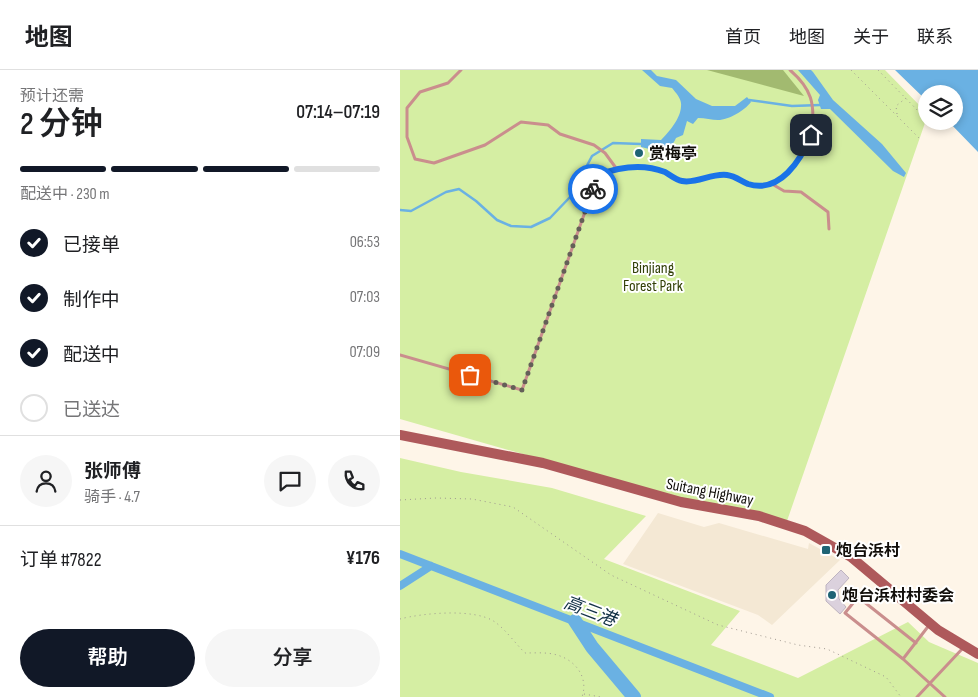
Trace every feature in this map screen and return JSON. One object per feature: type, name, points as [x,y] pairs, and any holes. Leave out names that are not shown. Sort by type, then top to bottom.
[{"type":"street","name":"Suitang Highway","points":[[400,435],[543,463],[681,502],[759,516],[805,531],[830,544],[859,563],[930,624],[978,654]]},
{"type":"lane","points":[[461,70],[448,83],[420,92],[407,108],[407,137],[415,158],[434,163],[485,145],[521,122],[548,125],[560,134],[594,145],[604,153],[616,168]]},
{"type":"lane","points":[[772,184],[788,173],[804,153],[811,135],[814,110],[812,98],[790,70]]},
{"type":"lane","points":[[400,355],[522,390],[598,175],[616,168],[638,167],[664,172],[681,181],[699,180],[714,174],[730,175],[749,184],[772,184],[784,191],[801,192],[828,212],[828,229]]},
{"type":"lane","points":[[916,642],[858,597],[845,613],[903,659],[945,697]]},
{"type":"lane","points":[[903,659],[930,624]]},
{"type":"lane","points":[[917,697],[965,647]]},
{"type":"path","points":[[851,70],[921,140]]},
{"type":"path","points":[[878,70],[918,111]]},
{"type":"path","points":[[897,114],[899,112],[896,106],[906,98]]},
{"type":"path","points":[[400,500],[472,499],[513,507],[611,575],[718,625],[798,645],[827,649],[886,677],[901,697]]},
{"type":"path","points":[[400,620],[423,614],[484,616],[495,622],[525,652],[555,654],[568,659],[581,671],[584,681],[584,694],[582,697]]},
{"type":"path","points":[[584,694],[601,697]]},
{"type":"shaded area","points":[[658,513],[704,527],[719,523],[808,549],[809,543],[840,560],[772,625],[758,615],[623,564]]},
{"type":"green space","name":"Binjiang Forest Park","points":[[400,70],[885,70],[918,104],[918,130],[923,130],[787,521],[712,508],[400,419]]},
{"type":"green space","points":[[707,70],[783,70],[804,96]]},
{"type":"green space","points":[[400,458],[461,472],[552,488],[646,516],[604,559],[740,611],[711,645],[798,678],[908,622],[929,642],[978,663],[978,697],[400,697]]},
{"type":"water","points":[[642,70],[651,70],[657,76],[676,80],[696,99],[712,106],[735,106],[747,97],[751,102],[741,111],[727,118],[718,120],[698,118],[693,124],[687,121],[683,135],[676,138],[670,146],[662,150],[641,147],[641,139],[661,140],[664,137],[677,120],[681,103],[672,88],[660,86]]},
{"type":"water","points":[[798,70],[811,70],[813,72],[833,100],[882,144],[906,173],[904,177],[893,171],[830,109],[821,109],[818,100],[820,95]]},
{"type":"water","points":[[895,70],[978,70],[978,152],[957,130],[963,130],[963,85],[918,85],[918,92]]},
{"type":"building","name":"炮台浜村村委会","points":[[841,570],[849,578],[838,590],[839,599],[846,607],[840,614],[826,601],[826,585]]},
{"type":"waterway","points":[[749,100],[792,106],[820,105]]},
{"type":"waterway","points":[[400,210],[411,211],[446,192],[459,189],[497,220],[511,226],[531,227],[550,218],[571,196],[592,156],[613,143],[641,144]]},
{"type":"waterway","name":"高三港","points":[[400,554],[770,697]]},
{"type":"waterway","points":[[400,586],[431,566]]},
{"type":"waterway","points":[[575,621],[592,647],[634,697]]},
{"type":"way so far","points":[[470,375],[522,390],[593,189]]},
{"type":"place","name":"赏梅亭","points":[[639,153]]},
{"type":"place","name":"炮台浜村","points":[[826,550]]},
{"type":"place","name":"炮台浜村村委会","points":[[832,595]]},
{"type":"route","points":[[593,189],[598,175],[616,168],[628,167],[664,172],[681,181],[699,180],[714,174],[730,175],[749,184],[772,184],[788,173],[804,153],[811,135]]}]
